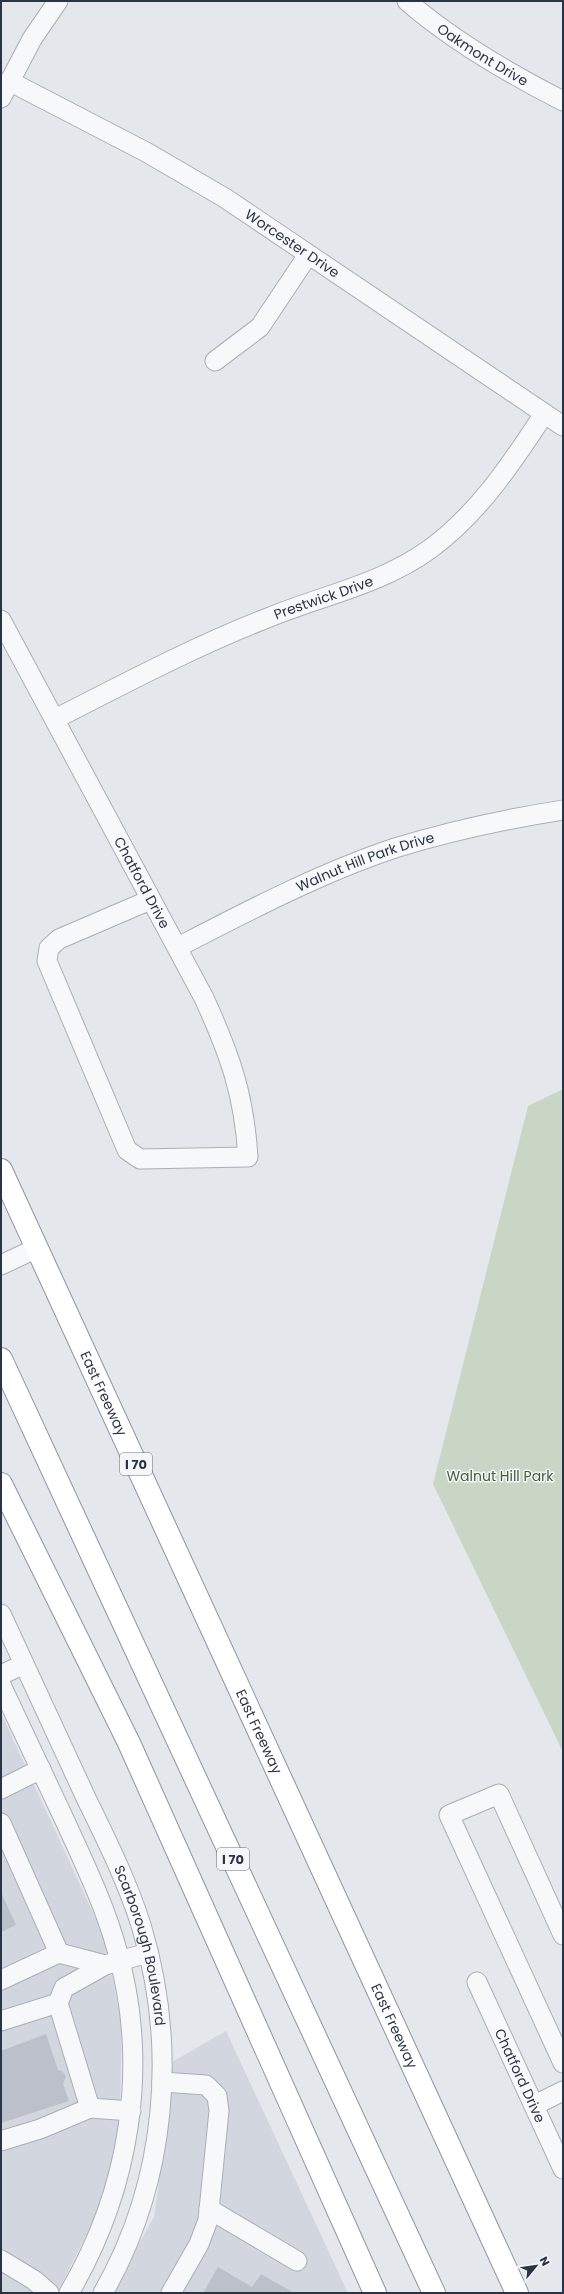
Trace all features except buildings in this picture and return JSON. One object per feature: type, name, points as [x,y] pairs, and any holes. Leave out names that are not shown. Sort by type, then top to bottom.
[{"type":"highway","name":"East Freeway","points":[[1,1170],[517,2293]]},
{"type":"highway","name":"I 70","points":[[1,1360],[434,2293]]},
{"type":"highway","points":[[1,1484],[129,1743],[375,2293]]},
{"type":"street","points":[[1,98],[32,39],[58,1]]},
{"type":"street","name":"Oakmont Drive","points":[[407,1],[466,45],[519,79],[563,101]]},
{"type":"street","name":"Worcester Drive","points":[[9,81],[146,152],[225,198],[563,426]]},
{"type":"street","points":[[215,361],[260,327],[308,255]]},
{"type":"street","name":"Prestwick Drive","points":[[55,719],[200,645],[271,616],[353,589],[393,571],[430,549],[464,519],[492,488],[544,414]]},
{"type":"street","name":"Chatford Drive","points":[[1,620],[150,900],[178,947],[223,1040],[238,1084],[246,1121],[248,1157],[140,1159],[128,1150],[47,961],[49,948],[59,939],[150,900]]},
{"type":"street","name":"Walnut Hill Park Drive","points":[[178,947],[256,907],[328,874],[395,849],[511,818],[563,810]]},
{"type":"street","points":[[1,1265],[37,1248]]},
{"type":"street","name":"Scarborough Boulevard","points":[[1,1614],[126,1884],[148,1953],[159,2018],[162,2082],[160,2123],[147,2185],[128,2243],[103,2293]]},
{"type":"street","points":[[1,1675],[24,1664]]},
{"type":"street","name":"Scarborough Boulevard","points":[[1,1685],[97,1894],[113,1963],[129,2006],[133,2088],[131,2111],[123,2159],[112,2199],[92,2249],[69,2293]]},
{"type":"street","points":[[1,1789],[40,1769]]},
{"type":"street","points":[[563,1935],[499,1794],[449,1815],[563,2063]]},
{"type":"street","points":[[2,1828],[59,1953]]},
{"type":"street","points":[[1,1980],[59,1953],[113,1963]]},
{"type":"street","points":[[90,2108],[58,2003],[64,1988],[113,1963],[148,1953]]},
{"type":"street","name":"Chatford Drive","points":[[476,1982],[563,2166]]},
{"type":"street","points":[[1,2021],[58,2003]]},
{"type":"street","points":[[162,2082],[206,2085],[217,2096],[219,2111],[208,2220],[199,2244],[171,2293]]},
{"type":"street","points":[[535,2105],[563,2090]]},
{"type":"street","points":[[1,2141],[40,2129],[90,2108],[131,2111]]},
{"type":"street","points":[[209,2209],[296,2261]]},
{"type":"street","points":[[1,2260],[34,2280],[49,2293]]},
{"type":"shaded area","points":[[1,1713],[105,1939],[122,2026],[119,2146],[100,2208],[57,2293],[1,2293]]},
{"type":"shaded area","points":[[226,2031],[348,2293],[111,2293],[154,2217],[170,2101],[172,2062]]},
{"type":"green space","name":"Walnut Hill Park","points":[[563,1089],[563,1752],[433,1484],[528,1106]]}]
